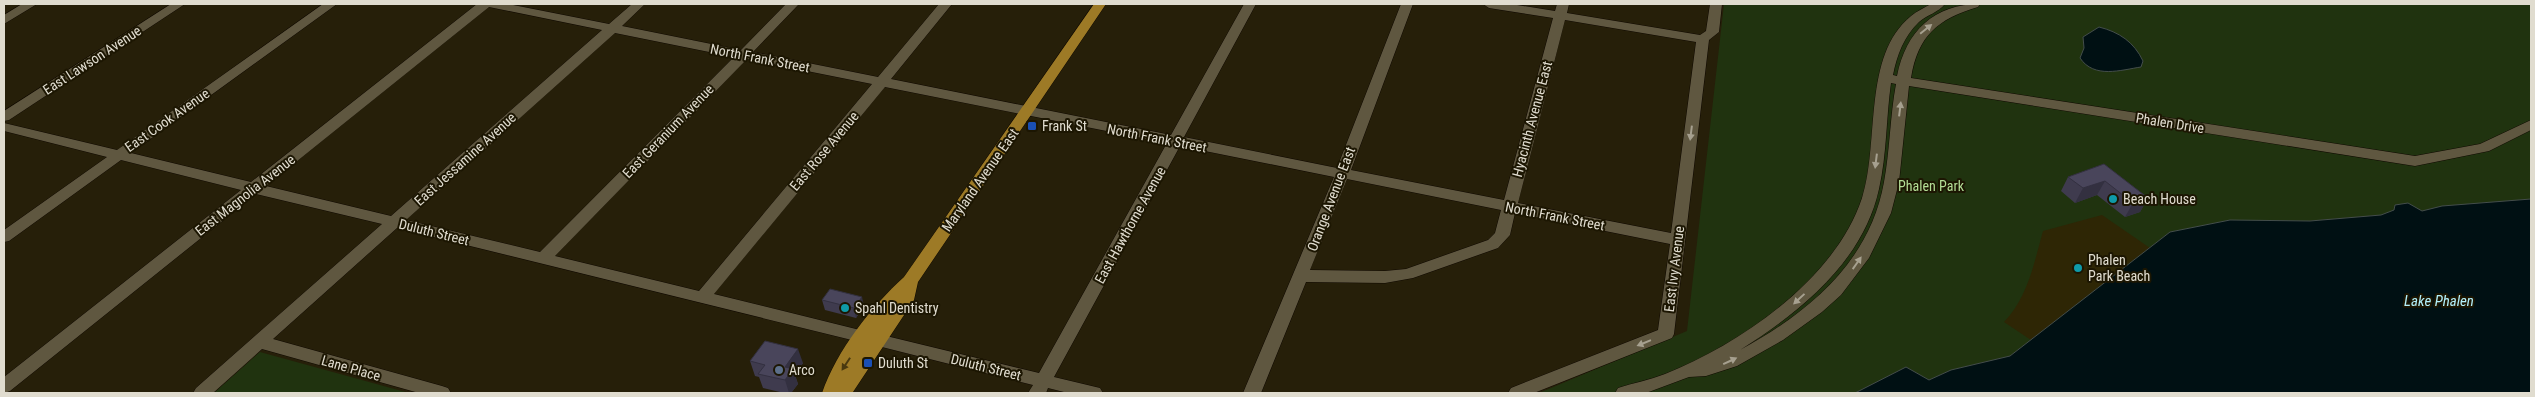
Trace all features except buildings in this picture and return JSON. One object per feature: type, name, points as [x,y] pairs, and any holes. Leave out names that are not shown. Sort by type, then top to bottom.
[{"type":"main road","name":"Maryland Avenue East","points":[[832,393],[834,382],[908,296],[910,281],[1100,4]]},
{"type":"street","points":[[4,20],[31,4]]},
{"type":"street","name":"East Lawson Avenue","points":[[4,117],[179,4]]},
{"type":"street","name":"East Cook Avenue","points":[[4,236],[330,4]]},
{"type":"street","name":"East Magnolia Avenue","points":[[4,386],[486,4]]},
{"type":"street","name":"North Frank Street","points":[[490,4],[1176,142],[1677,240]]},
{"type":"street","name":"East Jessamine Avenue","points":[[202,393],[639,4]]},
{"type":"street","name":"East Geranium Avenue","points":[[544,259],[793,4]]},
{"type":"street","name":"East Rose Avenue","points":[[702,298],[946,4]]},
{"type":"street","name":"East Hawthorne Avenue","points":[[1041,387],[1250,4]]},
{"type":"street","name":"Orange Avenue East","points":[[1252,393],[1342,174],[1407,4]]},
{"type":"street","points":[[1489,4],[1561,10],[1703,42],[1712,32],[1716,4]]},
{"type":"street","points":[[1624,393],[1684,373],[1752,335],[1792,306],[1826,274],[1856,230],[1872,189],[1886,74],[1901,32],[1911,20],[1939,4]]},
{"type":"street","points":[[1684,373],[1712,370],[1760,347],[1825,302],[1858,263],[1877,228],[1889,198],[1904,76],[1911,48],[1918,36],[1947,14],[1974,4]]},
{"type":"street","name":"Hyacinth Avenue East","points":[[1301,276],[1385,277],[1415,271],[1493,244],[1502,235],[1561,10]]},
{"type":"street","name":"East Ivy Avenue","points":[[1517,393],[1666,334],[1703,42]]},
{"type":"street","name":"Phalen Drive","points":[[1886,74],[2381,157],[2415,161],[2453,156],[2484,148],[2531,124]]},
{"type":"street","name":"Duluth Street","points":[[4,127],[871,339],[1041,387],[1094,393]]},
{"type":"street","name":"Lane Place","points":[[260,342],[442,393]]},
{"type":"green space","name":"Phalen Park","points":[[1724,4],[2531,4],[2531,199],[2464,205],[2418,212],[2170,232],[2010,356],[1951,370],[1929,380],[1906,367],[1855,393],[1539,393],[1687,331]]},
{"type":"green space","points":[[260,352],[409,393],[214,393]]},
{"type":"sand","name":"Phalen Park Beach","points":[[2102,215],[2150,248],[2031,340],[2004,322],[2025,291],[2043,231]]},
{"type":"water","points":[[2099,27],[2119,35],[2130,43],[2143,61],[2141,67],[2108,72],[2093,69],[2086,65],[2080,58],[2084,48],[2083,37]]},
{"type":"water","name":"Lake Phalen","points":[[2531,199],[2531,393],[1855,393],[1906,367],[1929,380],[1951,370],[2010,356],[2170,232],[2230,220],[2310,221],[2381,215],[2394,210],[2395,205],[2408,203],[2422,211],[2442,206]]},
{"type":"place","name":"Frank St","points":[[1032,126]]},
{"type":"place","name":"Beach House","points":[[2113,199]]},
{"type":"place","name":"Phalen Park Beach","points":[[2078,268]]},
{"type":"place","name":"Spahl Dentistry","points":[[845,308]]},
{"type":"place","name":"Duluth St","points":[[868,363]]},
{"type":"place","name":"Arco","points":[[779,370]]}]
